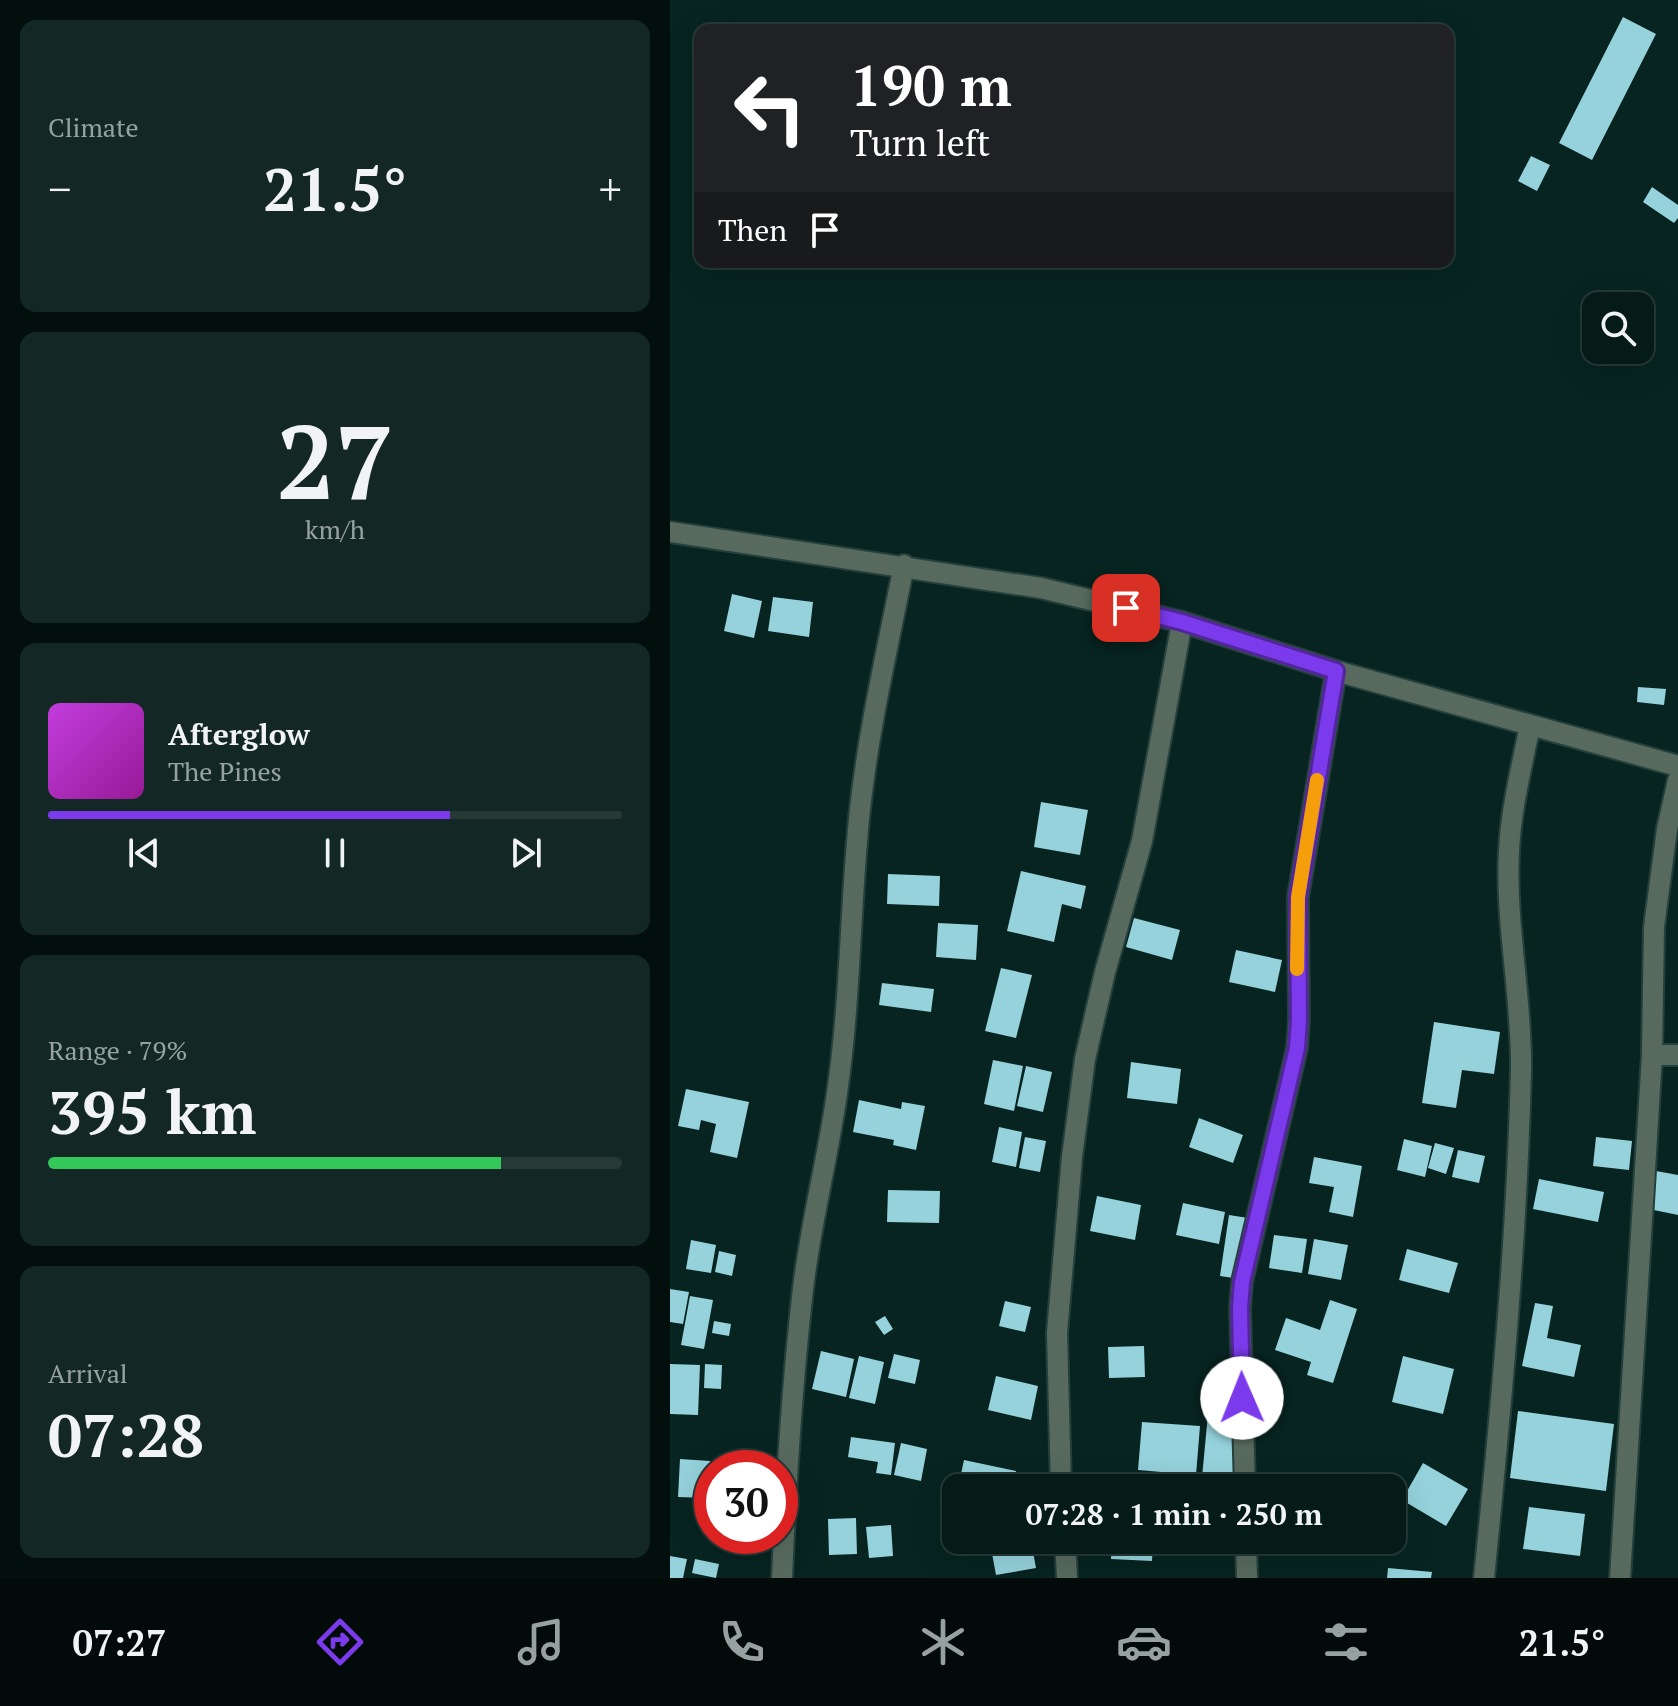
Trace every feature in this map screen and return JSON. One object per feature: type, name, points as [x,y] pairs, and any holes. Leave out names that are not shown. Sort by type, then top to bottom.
[{"type":"street","points":[[670,532],[1041,588],[1182,622],[1336,671],[1678,766]]},
{"type":"street","points":[[782,1578],[801,1304],[814,1207],[838,1085],[849,981],[860,808],[867,750],[904,565]]},
{"type":"street","points":[[1061,1474],[1057,1333],[1069,1187],[1085,1059],[1105,972],[1142,841],[1182,622]]},
{"type":"street","points":[[1245,1474],[1242,1282],[1297,1048],[1298,897],[1336,671]]},
{"type":"street","points":[[1484,1578],[1518,1177],[1520,1050],[1509,900],[1509,852],[1516,793],[1530,725]]},
{"type":"street","points":[[1620,1578],[1652,1055],[1654,927],[1665,844],[1678,780]]},
{"type":"street","points":[[1652,1055],[1678,1055]]},
{"type":"street","points":[[1066,1554],[1067,1578]]},
{"type":"street","points":[[1246,1554],[1247,1578]]},
{"type":"building","points":[[1623,17],[1656,34],[1592,160],[1559,143]]},
{"type":"building","points":[[1531,156],[1550,165],[1537,191],[1518,181]]},
{"type":"building","points":[[1652,187],[1678,205],[1678,218],[1674,223],[1643,202]]},
{"type":"building","points":[[732,594],[762,601],[754,638],[724,631]]},
{"type":"building","points":[[773,597],[813,602],[809,637],[768,631]]},
{"type":"building","points":[[1638,687],[1666,689],[1664,705],[1637,702]]},
{"type":"building","points":[[1041,802],[1088,810],[1080,855],[1034,847]]},
{"type":"building","points":[[1021,871],[1086,886],[1081,909],[1062,904],[1054,942],[1007,931]]},
{"type":"building","points":[[888,874],[940,876],[939,906],[887,904]]},
{"type":"building","points":[[1134,918],[1180,930],[1172,960],[1126,947]]},
{"type":"building","points":[[938,923],[978,925],[976,960],[936,957]]},
{"type":"building","points":[[1236,950],[1282,960],[1275,992],[1229,982]]},
{"type":"building","points":[[1001,968],[1032,975],[1016,1038],[985,1031]]},
{"type":"building","points":[[882,983],[934,989],[931,1012],[879,1005]]},
{"type":"building","points":[[1434,1022],[1500,1032],[1494,1074],[1462,1070],[1456,1108],[1422,1103]]},
{"type":"building","points":[[993,1060],[1023,1066],[1014,1111],[984,1104]]},
{"type":"building","points":[[1131,1062],[1181,1069],[1177,1104],[1127,1098]]},
{"type":"building","points":[[1026,1066],[1052,1072],[1043,1112],[1017,1106]]},
{"type":"building","points":[[686,1089],[749,1102],[737,1158],[710,1152],[716,1124],[701,1120],[699,1130],[678,1126]]},
{"type":"building","points":[[859,1100],[901,1109],[902,1102],[925,1106],[916,1150],[893,1145],[894,1140],[853,1132]]},
{"type":"building","points":[[1199,1118],[1243,1135],[1233,1163],[1189,1147]]},
{"type":"building","points":[[999,1127],[1022,1132],[1016,1167],[992,1162]]},
{"type":"building","points":[[1025,1137],[1046,1141],[1040,1172],[1019,1168]]},
{"type":"building","points":[[1596,1137],[1632,1141],[1629,1170],[1593,1166]]},
{"type":"building","points":[[1404,1139],[1432,1146],[1425,1177],[1397,1170]]},
{"type":"building","points":[[1435,1143],[1454,1148],[1446,1174],[1428,1168]]},
{"type":"building","points":[[1458,1150],[1485,1156],[1479,1183],[1452,1177]]},
{"type":"building","points":[[1314,1157],[1362,1166],[1353,1217],[1329,1212],[1334,1187],[1309,1183]]},
{"type":"building","points":[[1656,1171],[1678,1175],[1678,1215],[1649,1209]]},
{"type":"building","points":[[1539,1179],[1604,1192],[1598,1222],[1533,1209]]},
{"type":"building","points":[[888,1190],[940,1191],[939,1223],[887,1222]]},
{"type":"building","points":[[1097,1196],[1141,1205],[1135,1240],[1090,1231]]},
{"type":"building","points":[[1183,1203],[1225,1212],[1219,1244],[1176,1235]]},
{"type":"building","points":[[1229,1215],[1248,1218],[1240,1279],[1220,1276]]},
{"type":"building","points":[[1274,1235],[1307,1239],[1302,1273],[1269,1268]]},
{"type":"building","points":[[1314,1239],[1348,1245],[1341,1280],[1308,1274]]},
{"type":"building","points":[[691,1240],[716,1245],[711,1273],[686,1269]]},
{"type":"building","points":[[1407,1249],[1458,1263],[1449,1293],[1399,1280]]},
{"type":"building","points":[[719,1251],[736,1255],[732,1276],[715,1272]]},
{"type":"building","points":[[670,1289],[689,1292],[683,1324],[670,1322]]},
{"type":"building","points":[[690,1296],[713,1300],[704,1349],[681,1345]]},
{"type":"building","points":[[1330,1300],[1357,1309],[1333,1383],[1307,1375],[1311,1362],[1275,1350],[1286,1318],[1320,1330]]},
{"type":"building","points":[[1005,1301],[1031,1307],[1025,1332],[999,1326]]},
{"type":"building","points":[[1535,1303],[1553,1306],[1547,1338],[1581,1345],[1574,1377],[1522,1366]]},
{"type":"building","points":[[885,1316],[893,1329],[884,1335],[875,1322]]},
{"type":"building","points":[[714,1321],[731,1324],[729,1336],[712,1333]]},
{"type":"building","points":[[1144,1346],[1145,1377],[1109,1378],[1108,1347]]},
{"type":"building","points":[[821,1351],[854,1359],[846,1397],[812,1389]]},
{"type":"building","points":[[894,1354],[920,1360],[915,1384],[888,1378]]},
{"type":"building","points":[[859,1356],[884,1362],[875,1404],[849,1398]]},
{"type":"building","points":[[1403,1356],[1454,1369],[1443,1414],[1392,1402]]},
{"type":"building","points":[[670,1364],[700,1365],[698,1415],[670,1414]]},
{"type":"building","points":[[705,1364],[722,1365],[721,1389],[704,1388]]},
{"type":"building","points":[[996,1376],[1038,1386],[1031,1420],[988,1410]]},
{"type":"building","points":[[1518,1411],[1614,1424],[1606,1491],[1510,1478]]},
{"type":"building","points":[[1208,1414],[1238,1416],[1233,1474],[1202,1474]]},
{"type":"building","points":[[1142,1422],[1200,1426],[1196,1474],[1138,1470]]},
{"type":"building","points":[[851,1437],[895,1443],[891,1475],[876,1473],[878,1462],[848,1457]]},
{"type":"building","points":[[901,1443],[927,1449],[921,1481],[894,1475]]},
{"type":"building","points":[[680,1459],[694,1460],[694,1498],[678,1497]]},
{"type":"building","points":[[964,1460],[1016,1471],[1015,1474],[961,1474]]},
{"type":"building","points":[[1423,1463],[1468,1489],[1446,1526],[1406,1502],[1406,1493]]},
{"type":"building","points":[[1529,1507],[1585,1514],[1580,1556],[1523,1549]]},
{"type":"building","points":[[856,1518],[857,1554],[829,1555],[828,1519]]},
{"type":"building","points":[[891,1525],[893,1556],[869,1558],[866,1527]]},
{"type":"building","points":[[992,1554],[1033,1554],[1036,1568],[996,1575]]},
{"type":"building","points":[[1111,1554],[1152,1554],[1152,1561],[1111,1559]]},
{"type":"building","points":[[670,1556],[687,1559],[683,1578],[670,1578]]},
{"type":"building","points":[[695,1559],[719,1564],[716,1578],[692,1573]]},
{"type":"building","points":[[1388,1568],[1432,1572],[1431,1578],[1387,1578]]},
{"type":"slow traffic","points":[[1297,969],[1298,897],[1317,780]]},
{"type":"route","points":[[1126,608],[1182,622],[1336,671],[1298,897],[1297,1048],[1242,1282],[1242,1398]]}]
